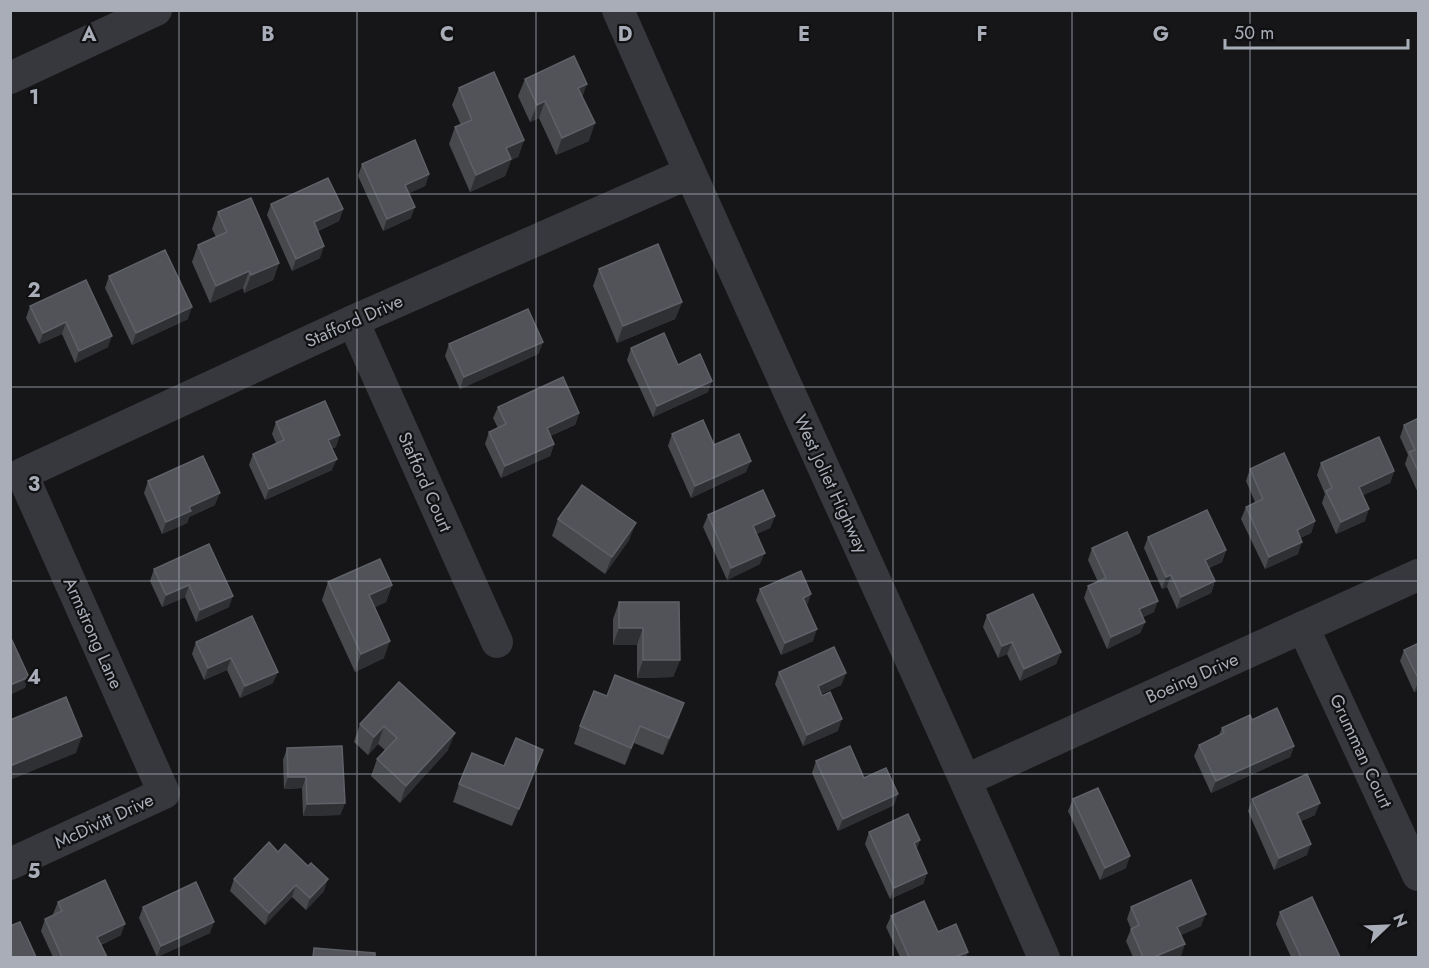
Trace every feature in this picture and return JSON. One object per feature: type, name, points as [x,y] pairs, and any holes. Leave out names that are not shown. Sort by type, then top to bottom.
[{"type":"street","points":[[10,78],[156,10]]},
{"type":"street","name":"West Joliet Highway","points":[[618,10],[689,173],[966,780],[1044,957]]},
{"type":"street","name":"Stafford Drive","points":[[22,474],[353,321],[689,173]]},
{"type":"street","name":"Stafford Court","points":[[353,321],[497,642]]},
{"type":"street","name":"Armstrong Lane","points":[[22,474],[164,792]]},
{"type":"street","name":"Boeing Drive","points":[[966,780],[1419,575]]},
{"type":"street","name":"Grumman Court","points":[[1303,627],[1419,875]]},
{"type":"street","name":"McDivitt Drive","points":[[10,864],[164,792]]},
{"type":"building","points":[[574,56],[587,84],[578,88],[595,123],[562,138],[545,101],[537,105],[525,79]]},
{"type":"building","points":[[494,72],[524,140],[506,148],[511,159],[476,175],[455,127],[472,120],[459,88]]},
{"type":"building","points":[[415,140],[429,174],[405,185],[415,207],[387,219],[362,164]]},
{"type":"building","points":[[328,178],[343,209],[314,222],[324,246],[296,259],[271,204]]},
{"type":"building","points":[[251,198],[279,263],[251,275],[249,271],[216,286],[198,245],[227,232],[218,212]]},
{"type":"building","points":[[658,244],[682,302],[623,326],[599,269]]},
{"type":"building","points":[[165,250],[192,307],[136,333],[109,276]]},
{"type":"building","points":[[86,280],[112,336],[79,351],[66,322],[43,333],[30,306]]},
{"type":"building","points":[[528,309],[543,342],[464,377],[449,344]]},
{"type":"building","points":[[664,333],[678,365],[700,354],[712,381],[657,406],[631,348]]},
{"type":"building","points":[[563,377],[579,413],[547,428],[554,444],[505,466],[489,432],[506,424],[498,407]]},
{"type":"building","points":[[325,401],[340,435],[328,440],[337,459],[269,489],[253,454],[284,440],[276,422]]},
{"type":"building","points":[[1419,418],[1419,473],[1409,452],[1415,450],[1404,425]]},
{"type":"building","points":[[703,420],[714,445],[739,434],[751,461],[695,486],[672,434]]},
{"type":"building","points":[[1379,437],[1394,471],[1359,487],[1369,509],[1341,522],[1326,491],[1332,488],[1321,463]]},
{"type":"building","points":[[1284,453],[1315,521],[1297,530],[1302,542],[1269,557],[1246,507],[1263,499],[1250,469]]},
{"type":"building","points":[[203,456],[220,493],[189,507],[191,511],[166,522],[148,481]]},
{"type":"building","points":[[582,485],[636,523],[612,557],[558,519]]},
{"type":"building","points":[[763,490],[775,516],[753,526],[765,553],[731,568],[708,515]]},
{"type":"building","points":[[1207,510],[1226,550],[1205,560],[1215,581],[1181,597],[1171,575],[1166,577],[1148,537]]},
{"type":"building","points":[[1127,532],[1158,601],[1139,609],[1145,622],[1111,637],[1088,586],[1106,578],[1092,548]]},
{"type":"building","points":[[209,544],[233,596],[200,610],[189,585],[166,595],[154,569]]},
{"type":"building","points":[[380,559],[392,585],[369,595],[390,641],[361,654],[328,582]]},
{"type":"building","points":[[801,571],[811,594],[803,598],[817,629],[785,643],[760,589]]},
{"type":"building","points":[[1033,594],[1061,652],[1024,669],[1012,642],[1002,646],[987,615]]},
{"type":"building","points":[[619,602],[679,602],[680,660],[643,660],[643,628],[619,628]]},
{"type":"building","points":[[252,616],[278,672],[245,686],[231,658],[208,668],[196,642]]},
{"type":"building","points":[[10,636],[29,677],[10,685]]},
{"type":"building","points":[[1419,643],[1419,680],[1404,650]]},
{"type":"building","points":[[834,647],[846,673],[818,686],[822,696],[830,692],[842,719],[807,735],[779,672]]},
{"type":"building","points":[[615,675],[684,703],[669,738],[640,726],[631,748],[580,726],[594,691],[607,696]]},
{"type":"building","points":[[399,682],[455,733],[406,786],[377,759],[397,738],[384,726],[374,737],[360,724]]},
{"type":"building","points":[[66,697],[82,736],[10,766],[10,720]]},
{"type":"building","points":[[1277,708],[1294,746],[1216,781],[1199,745],[1224,733],[1222,728],[1250,715],[1252,720]]},
{"type":"building","points":[[516,738],[543,750],[519,809],[459,784],[472,753],[504,766]]},
{"type":"building","points":[[342,746],[345,803],[307,804],[306,777],[288,777],[287,748]]},
{"type":"building","points":[[850,746],[864,778],[886,768],[898,794],[843,819],[816,761]]},
{"type":"building","points":[[1307,774],[1320,803],[1297,813],[1311,844],[1279,858],[1252,799]]},
{"type":"building","points":[[1098,788],[1130,856],[1105,868],[1073,799]]},
{"type":"building","points":[[908,814],[920,840],[914,843],[927,873],[894,888],[869,832]]},
{"type":"building","points":[[269,842],[278,852],[285,844],[308,866],[311,863],[328,879],[310,898],[296,885],[269,913],[234,879]]},
{"type":"building","points":[[105,880],[125,924],[97,937],[107,957],[62,957],[45,919],[62,911],[58,902]]},
{"type":"building","points":[[1191,880],[1206,914],[1177,927],[1185,944],[1154,957],[1143,957],[1131,929],[1139,925],[1131,907]]},
{"type":"building","points":[[196,882],[214,922],[161,946],[143,907]]},
{"type":"building","points":[[1312,897],[1340,957],[1301,957],[1280,912]]},
{"type":"building","points":[[924,901],[938,932],[956,924],[968,952],[955,957],[909,957],[891,916]]},
{"type":"building","points":[[20,922],[36,957],[10,957],[10,926]]},
{"type":"building","points":[[314,948],[375,953],[375,957],[313,957]]}]
